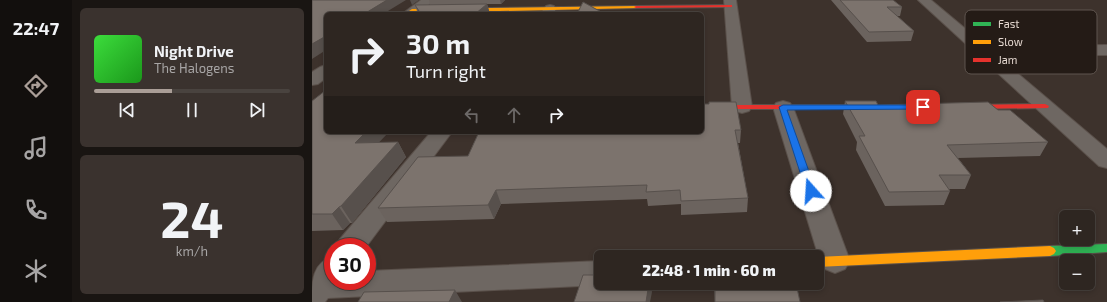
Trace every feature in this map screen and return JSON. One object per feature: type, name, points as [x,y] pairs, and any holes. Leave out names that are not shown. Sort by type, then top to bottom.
[{"type":"street","points":[[411,12],[429,0]]},
{"type":"street","points":[[924,0],[965,35]]},
{"type":"street","points":[[548,12],[730,3],[742,107]]},
{"type":"street","points":[[1097,50],[1107,50]]},
{"type":"street","points":[[312,80],[324,71]]},
{"type":"street","points":[[1010,74],[1107,161]]},
{"type":"street","points":[[954,107],[1045,106]]},
{"type":"street","points":[[704,107],[884,107]]},
{"type":"street","points":[[783,107],[826,262],[1107,248]]},
{"type":"street","points":[[357,238],[440,134]]},
{"type":"street","points":[[319,284],[594,273]]},
{"type":"building","points":[[312,0],[387,0],[367,12],[324,12],[324,37],[312,44]]},
{"type":"building","points":[[840,0],[893,0],[902,7],[887,7],[914,31],[869,32]]},
{"type":"building","points":[[583,2],[601,12],[578,12]]},
{"type":"building","points":[[487,4],[477,12],[420,12],[415,5]]},
{"type":"building","points":[[324,92],[324,134],[364,134],[355,143],[398,142],[341,206],[332,214],[312,214],[312,101]]},
{"type":"building","points":[[845,101],[876,101],[878,105],[988,102],[998,110],[1010,110],[1048,142],[947,145],[971,175],[939,175],[950,191],[889,192],[859,136],[865,136]]},
{"type":"building","points":[[709,102],[736,102],[741,130],[735,130],[748,198],[681,201],[680,190],[646,192],[647,185],[496,190],[488,205],[378,208],[418,157],[468,156],[478,134],[704,134],[704,104],[709,104]]},
{"type":"building","points":[[583,275],[594,275],[594,290],[648,290],[646,302],[574,302]]},
{"type":"building","points":[[455,290],[449,302],[358,302],[364,292]]},
{"type":"building","points":[[715,290],[797,290],[800,302],[715,302]]},
{"type":"building","points":[[1043,300],[1044,302],[1000,302]]},
{"type":"traffic: fast","points":[[1050,251],[1107,248]]},
{"type":"traffic: slow","points":[[412,11],[636,7]]},
{"type":"traffic: slow","points":[[824,262],[1050,251]]},
{"type":"traffic: jam","points":[[636,7],[730,6]]},
{"type":"traffic: jam","points":[[963,107],[1045,106]]},
{"type":"traffic: jam","points":[[704,107],[873,107]]},
{"type":"route","points":[[811,191],[783,107],[923,107]]}]
